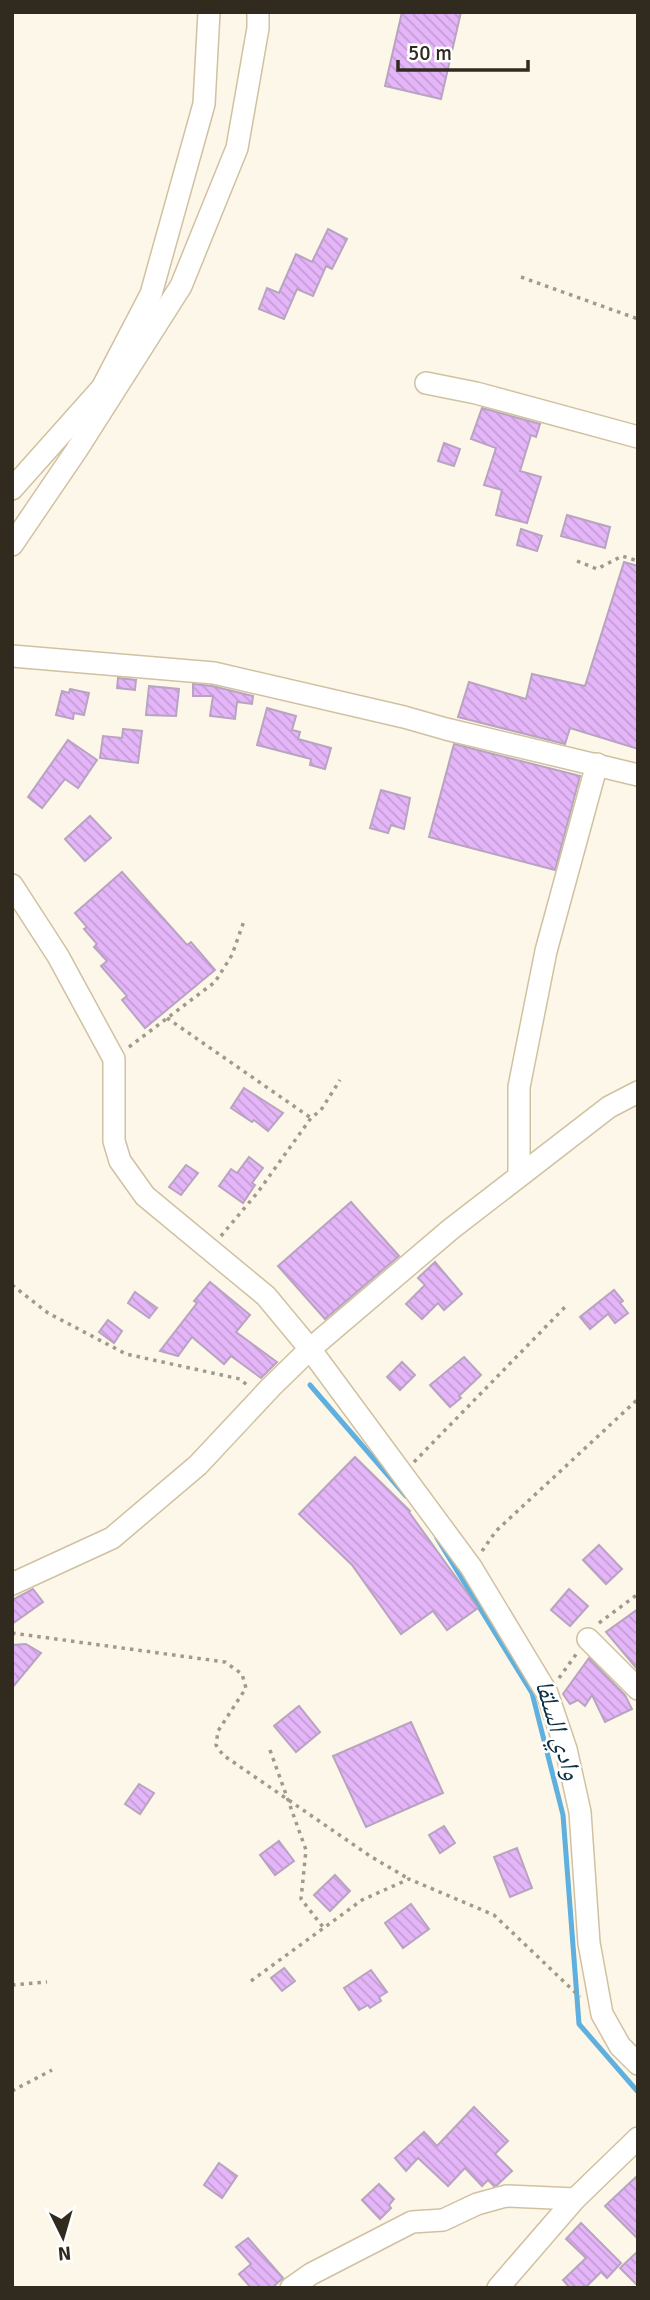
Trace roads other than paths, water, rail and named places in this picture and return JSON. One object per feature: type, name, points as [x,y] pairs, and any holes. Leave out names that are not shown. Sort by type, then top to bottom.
[{"type":"street","points":[[12,489],[102,388],[151,294],[204,104],[209,12]]},
{"type":"street","points":[[12,545],[76,451],[181,286],[237,148],[258,28],[258,12]]},
{"type":"street","points":[[426,383],[476,393],[638,437]]},
{"type":"street","points":[[12,656],[214,673],[638,775]]},
{"type":"street","points":[[519,1176],[519,1087],[546,951],[597,764]]},
{"type":"street","points":[[12,885],[58,956],[114,1059],[114,1141],[120,1161],[145,1196],[266,1296],[310,1349],[471,1567],[547,1693],[566,1749],[580,1812],[589,1943],[602,2014],[620,2046],[638,2064]]},
{"type":"street","points":[[12,1584],[112,1538],[198,1465],[310,1349],[451,1229],[609,1107],[638,1092]]},
{"type":"street","points":[[588,1639],[638,1689]]},
{"type":"street","points":[[498,2288],[575,2199],[638,2138]]},
{"type":"street","points":[[291,2288],[311,2274],[412,2222],[443,2220],[477,2204],[506,2196],[575,2199]]},
{"type":"waterway","name":"وادي السلقا","points":[[310,1385],[406,1496]]},
{"type":"waterway","name":"وادي السلقا","points":[[437,1538],[532,1693],[563,1815],[579,2024],[638,2092]]}]
